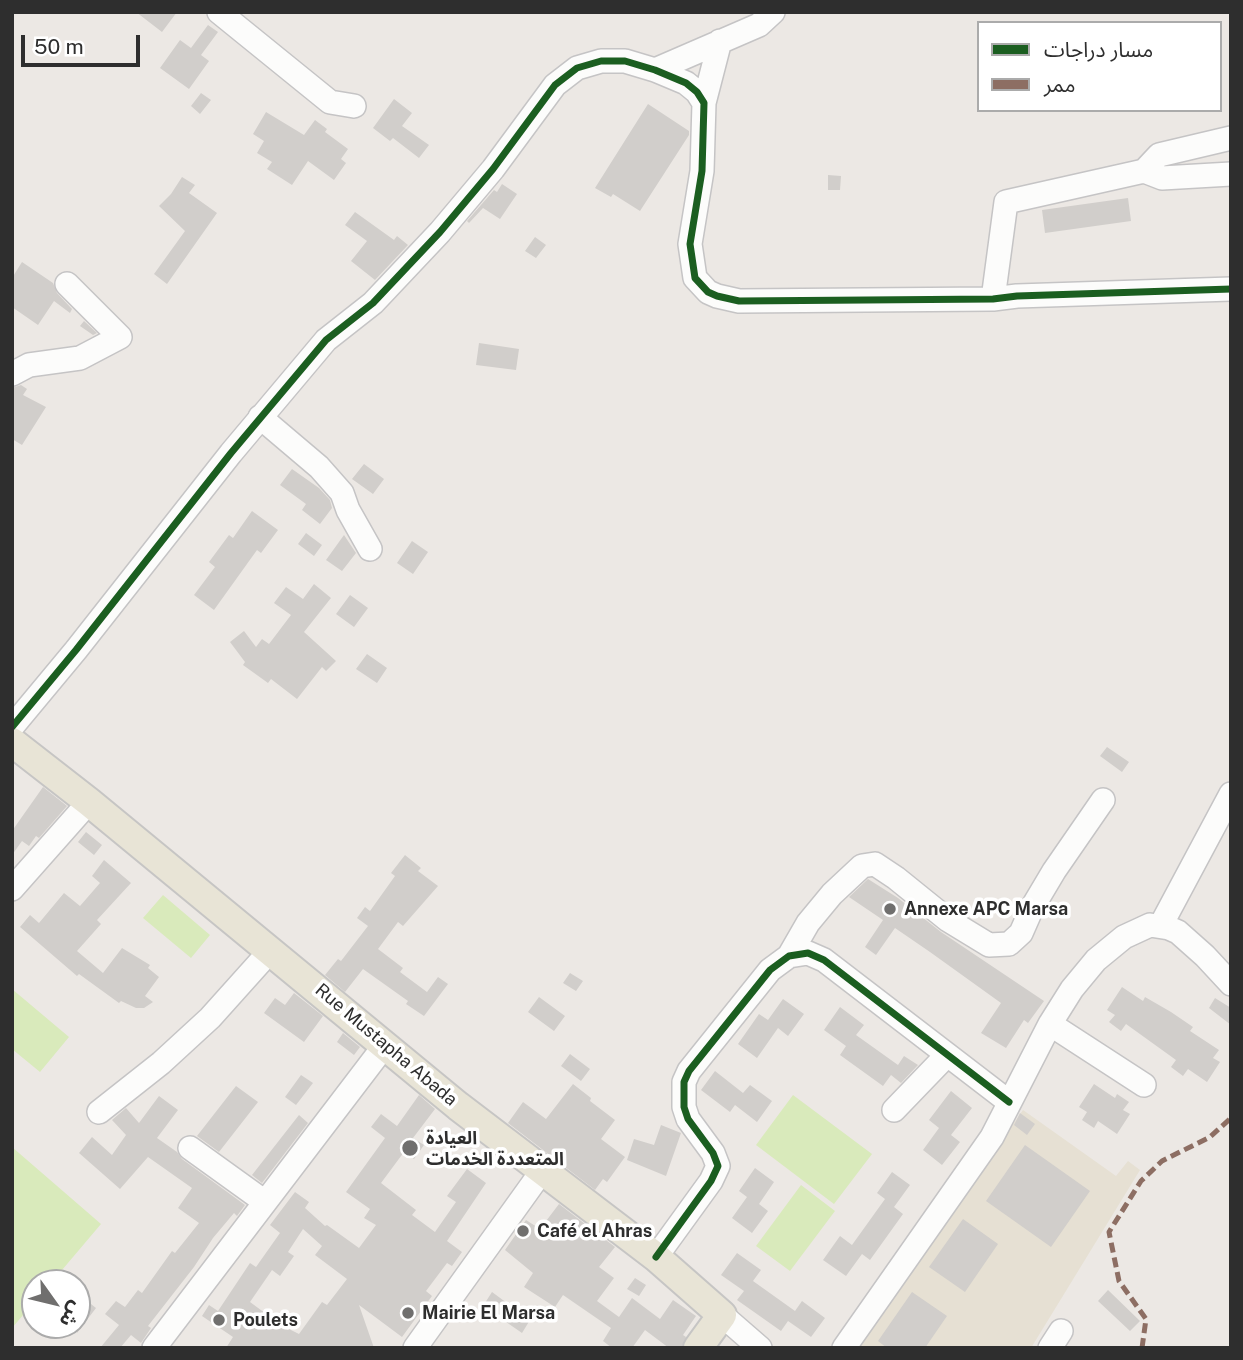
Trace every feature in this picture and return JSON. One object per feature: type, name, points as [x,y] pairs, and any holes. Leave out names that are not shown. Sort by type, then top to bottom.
[{"type":"main road","name":"Rue Mustapha Abada","points":[[12,742],[271,950],[458,1106],[656,1257],[722,1315]]},
{"type":"main road","points":[[698,1348],[722,1315]]},
{"type":"street","points":[[219,12],[330,102],[354,106]]},
{"type":"street","points":[[655,70],[759,25],[773,12]]},
{"type":"street","points":[[720,41],[704,103],[702,171],[690,244],[695,278],[708,292],[739,301],[993,299],[1231,289]]},
{"type":"street","points":[[12,727],[260,417],[326,340],[373,303],[440,232],[493,169],[555,85],[577,68],[601,61],[625,61],[686,83],[697,92],[704,103]]},
{"type":"street","points":[[1144,172],[1159,155],[1231,138]]},
{"type":"street","points":[[993,299],[1006,202],[1144,172],[1162,178],[1231,174]]},
{"type":"street","points":[[12,374],[29,365],[80,358],[120,337],[67,284]]},
{"type":"street","points":[[260,417],[319,467],[342,493],[348,510],[370,549]]},
{"type":"street","points":[[1161,925],[1231,794]]},
{"type":"street","points":[[789,956],[808,923],[832,894],[862,866],[875,864],[948,920],[989,945],[1009,944],[1021,933],[1054,871],[1103,800]]},
{"type":"street","points":[[12,889],[89,802]]},
{"type":"street","points":[[844,1348],[992,1137],[1050,1024],[1084,974],[1110,948],[1137,929],[1161,925],[1189,940],[1231,984]]},
{"type":"street","points":[[99,1112],[161,1063],[211,1018],[271,950]]},
{"type":"street","points":[[656,1257],[711,1181],[718,1166],[713,1153],[688,1119],[684,1107],[684,1082],[689,1071],[771,970],[789,956],[799,952],[824,960],[1009,1102]]},
{"type":"street","points":[[1050,1024],[1144,1085]]},
{"type":"street","points":[[154,1348],[385,1045]]},
{"type":"street","points":[[894,1110],[947,1055]]},
{"type":"street","points":[[190,1148],[265,1202]]},
{"type":"street","points":[[415,1348],[542,1171]]},
{"type":"street","name":"Rue Mustapha Abada","points":[[722,1315],[760,1348]]},
{"type":"shaded area","points":[[1023,1110],[1116,1176],[1128,1161],[1140,1170],[1031,1348],[854,1348]]},
{"type":"green space","points":[[163,895],[210,935],[191,958],[143,918]]},
{"type":"green space","points":[[12,989],[69,1037],[40,1072],[12,1049]]},
{"type":"green space","points":[[793,1095],[872,1154],[834,1204],[756,1145]]},
{"type":"green space","points":[[12,1147],[101,1224],[63,1269],[21,1269],[21,1317],[12,1328]]},
{"type":"green space","points":[[801,1185],[835,1211],[790,1271],[756,1246]]},
{"type":"building","points":[[136,12],[177,12],[162,32]]},
{"type":"building","points":[[208,25],[218,32],[201,55],[209,61],[189,89],[160,68],[180,40],[191,48]]},
{"type":"building","points":[[201,93],[211,100],[200,114],[191,106]]},
{"type":"building","points":[[394,99],[412,113],[402,126],[429,145],[419,158],[393,138],[390,141],[373,128]]},
{"type":"building","points":[[648,104],[689,131],[689,135],[640,211],[613,194],[611,197],[595,188]]},
{"type":"building","points":[[266,112],[304,135],[315,120],[327,129],[325,132],[348,149],[341,159],[346,163],[334,180],[308,161],[292,185],[267,169],[272,162],[257,153],[264,141],[253,134]]},
{"type":"building","points":[[828,175],[841,176],[840,190],[828,190]]},
{"type":"building","points":[[182,177],[195,185],[189,193],[217,213],[167,284],[154,274],[185,231],[159,206]]},
{"type":"building","points":[[502,184],[517,194],[500,219],[483,208],[469,223],[467,221]]},
{"type":"building","points":[[1128,198],[1131,221],[1045,233],[1042,210]]},
{"type":"building","points":[[355,212],[394,240],[397,236],[408,245],[375,280],[351,261],[367,241],[345,225]]},
{"type":"building","points":[[535,237],[546,245],[536,258],[525,251]]},
{"type":"building","points":[[22,262],[53,283],[57,293],[72,309],[70,313],[54,301],[38,325],[12,307],[12,278]]},
{"type":"building","points":[[84,321],[97,333],[93,335],[80,326]]},
{"type":"building","points":[[479,343],[519,349],[516,370],[476,365]]},
{"type":"building","points":[[21,385],[27,389],[23,395],[46,407],[22,445],[12,439],[12,388]]},
{"type":"building","points":[[364,464],[384,479],[373,494],[352,479]]},
{"type":"building","points":[[292,469],[319,488],[330,500],[332,508],[320,524],[302,510],[306,504],[280,485]]},
{"type":"building","points":[[252,511],[278,530],[261,553],[257,550],[214,610],[194,595],[215,567],[209,562],[229,535],[233,538]]},
{"type":"building","points":[[306,533],[322,545],[314,556],[298,544]]},
{"type":"building","points":[[344,535],[356,553],[342,571],[326,560]]},
{"type":"building","points":[[412,541],[428,552],[413,574],[397,563]]},
{"type":"building","points":[[314,584],[331,598],[304,632],[336,661],[326,671],[322,667],[297,699],[271,679],[268,683],[243,665],[245,662],[230,642],[244,631],[256,647],[262,639],[269,644],[291,615],[274,603],[286,587],[303,599]]},
{"type":"building","points":[[350,595],[368,608],[354,627],[336,614]]},
{"type":"building","points":[[367,654],[387,668],[377,683],[356,669]]},
{"type":"building","points":[[1107,747],[1129,762],[1122,772],[1100,756]]},
{"type":"building","points":[[43,787],[67,806],[39,838],[36,836],[29,846],[22,841],[12,855],[12,831]]},
{"type":"building","points":[[86,832],[102,845],[94,855],[78,842]]},
{"type":"building","points":[[405,855],[421,868],[418,871],[438,886],[403,926],[398,922],[378,949],[403,968],[400,972],[427,992],[438,977],[448,984],[424,1016],[406,1004],[408,1001],[363,969],[345,992],[325,975],[338,959],[341,961],[368,926],[357,918],[365,907],[370,911],[395,876],[391,873]]},
{"type":"building","points":[[104,860],[131,883],[97,920],[101,924],[77,951],[103,973],[122,948],[150,965],[148,968],[159,977],[145,996],[153,1002],[144,1008],[136,1008],[121,1001],[119,1003],[79,974],[77,976],[20,927],[30,915],[39,923],[64,893],[80,906],[100,883],[92,876]]},
{"type":"building","points":[[868,879],[1044,1001],[1028,1023],[1024,1020],[1006,1048],[981,1033],[1001,1003],[930,952],[895,928],[876,955],[865,947],[883,920],[849,897]]},
{"type":"building","points":[[570,973],[583,981],[576,991],[563,983]]},
{"type":"building","points":[[1122,987],[1143,1001],[1145,997],[1171,1012],[1193,1027],[1190,1031],[1219,1050],[1213,1058],[1220,1062],[1207,1082],[1188,1069],[1183,1076],[1171,1067],[1176,1060],[1126,1024],[1121,1031],[1109,1022],[1115,1015],[1107,1010]]},
{"type":"building","points":[[294,993],[323,1016],[304,1042],[264,1013],[275,998],[285,1005]]},
{"type":"building","points":[[539,997],[565,1016],[554,1031],[528,1012]]},
{"type":"building","points":[[1215,998],[1231,1008],[1231,1025],[1209,1008]]},
{"type":"building","points":[[783,999],[804,1014],[788,1036],[778,1028],[757,1058],[738,1044],[759,1014],[768,1020]]},
{"type":"building","points":[[840,1007],[864,1025],[856,1035],[898,1065],[904,1056],[918,1065],[901,1083],[891,1075],[883,1086],[840,1055],[846,1046],[824,1030]]},
{"type":"building","points":[[343,1033],[360,1047],[354,1055],[337,1042]]},
{"type":"building","points":[[570,1054],[590,1069],[581,1081],[561,1066]]},
{"type":"building","points":[[715,1071],[743,1093],[750,1085],[772,1101],[757,1122],[735,1105],[730,1112],[701,1090]]},
{"type":"building","points":[[301,1075],[313,1083],[296,1105],[285,1097]]},
{"type":"building","points":[[573,1084],[615,1120],[601,1139],[625,1157],[607,1182],[603,1179],[595,1190],[508,1123],[523,1102],[546,1119]]},
{"type":"building","points":[[1094,1084],[1115,1098],[1117,1094],[1129,1102],[1123,1110],[1130,1114],[1117,1134],[1098,1121],[1094,1128],[1082,1120],[1087,1112],[1079,1107]]},
{"type":"building","points":[[236,1086],[258,1102],[219,1152],[197,1136]]},
{"type":"building","points":[[951,1091],[972,1108],[951,1135],[960,1142],[942,1165],[923,1150],[939,1128],[929,1120]]},
{"type":"building","points":[[419,1095],[435,1109],[413,1138],[424,1145],[414,1159],[404,1152],[381,1183],[416,1210],[412,1215],[435,1232],[456,1202],[447,1196],[467,1169],[486,1183],[447,1241],[462,1252],[452,1266],[447,1263],[426,1291],[432,1296],[402,1337],[359,1305],[374,1348],[226,1348],[233,1337],[202,1316],[209,1305],[218,1311],[250,1263],[256,1267],[280,1233],[270,1225],[295,1192],[309,1202],[305,1208],[325,1226],[359,1248],[376,1225],[364,1218],[370,1209],[346,1192],[385,1138],[371,1127],[381,1114],[397,1126]],"holes":[[[303,1229],[322,1246],[315,1255],[347,1279],[327,1305],[322,1302],[299,1334],[288,1330],[250,1302],[272,1270],[280,1276],[294,1256],[288,1252]]]},
{"type":"building","points":[[159,1096],[178,1110],[157,1138],[245,1205],[237,1216],[234,1213],[213,1238],[148,1326],[151,1328],[141,1343],[131,1335],[120,1348],[100,1348],[119,1325],[105,1314],[116,1301],[125,1307],[138,1290],[142,1293],[172,1251],[175,1253],[199,1223],[178,1208],[192,1188],[148,1157],[120,1189],[79,1153],[92,1137],[112,1155],[126,1135],[112,1120],[126,1108],[139,1123]]},
{"type":"building","points":[[1020,1113],[1035,1124],[1027,1135],[1014,1125]]},
{"type":"building","points":[[299,1115],[308,1123],[262,1183],[252,1175]]},
{"type":"building","points":[[661,1125],[681,1133],[666,1176],[627,1160],[634,1139],[654,1145]]},
{"type":"building","points":[[1025,1145],[1090,1191],[1051,1247],[986,1201]]},
{"type":"building","points":[[755,1168],[774,1182],[759,1204],[768,1211],[752,1233],[732,1218],[747,1197],[739,1191]]},
{"type":"building","points":[[892,1172],[910,1185],[894,1207],[903,1214],[870,1260],[862,1254],[846,1276],[823,1260],[840,1236],[852,1245],[885,1199],[877,1193]]},
{"type":"building","points":[[559,1204],[615,1247],[599,1267],[614,1278],[597,1301],[619,1317],[632,1298],[660,1319],[673,1300],[696,1316],[683,1335],[686,1337],[682,1348],[669,1348],[645,1330],[632,1348],[612,1348],[603,1341],[611,1328],[563,1295],[555,1307],[524,1287],[533,1273],[505,1250],[526,1220],[540,1229]]},
{"type":"building","points":[[963,1219],[998,1244],[965,1292],[929,1267]]},
{"type":"building","points":[[737,1253],[761,1270],[753,1281],[795,1311],[802,1301],[825,1318],[811,1337],[788,1321],[781,1331],[737,1300],[744,1291],[721,1275]]},
{"type":"building","points":[[635,1278],[646,1285],[639,1296],[627,1289]]},
{"type":"building","points":[[1108,1290],[1140,1321],[1130,1331],[1098,1301]]},
{"type":"building","points":[[492,1292],[530,1320],[522,1333],[483,1306]]},
{"type":"building","points":[[912,1292],[947,1316],[925,1348],[887,1348],[878,1341]]},
{"type":"marked path","points":[[1142,1348],[1146,1319],[1119,1281],[1109,1232],[1141,1181],[1162,1161],[1210,1137],[1231,1118]]},
{"type":"cycle path","points":[[12,727],[231,453],[326,340],[373,303],[440,232],[493,169],[555,85],[577,68],[601,61],[625,61],[686,83],[697,92],[704,103],[702,171],[690,244],[695,278],[708,292],[717,296],[739,301],[993,299],[1231,289]]},
{"type":"cycle path","points":[[656,1257],[711,1181],[718,1166],[713,1153],[688,1119],[684,1107],[684,1082],[689,1071],[770,970],[789,956],[808,953],[824,960],[1009,1102]]},
{"type":"place","name":"Annexe APC Marsa","points":[[890,909]]},
{"type":"place","name":"العيادة المتعددة الخدمات","points":[[410,1148]]},
{"type":"place","name":"Café el Ahras","points":[[523,1231]]},
{"type":"place","name":"Mairie El Marsa","points":[[408,1313]]},
{"type":"place","name":"Poulets","points":[[219,1320]]}]
